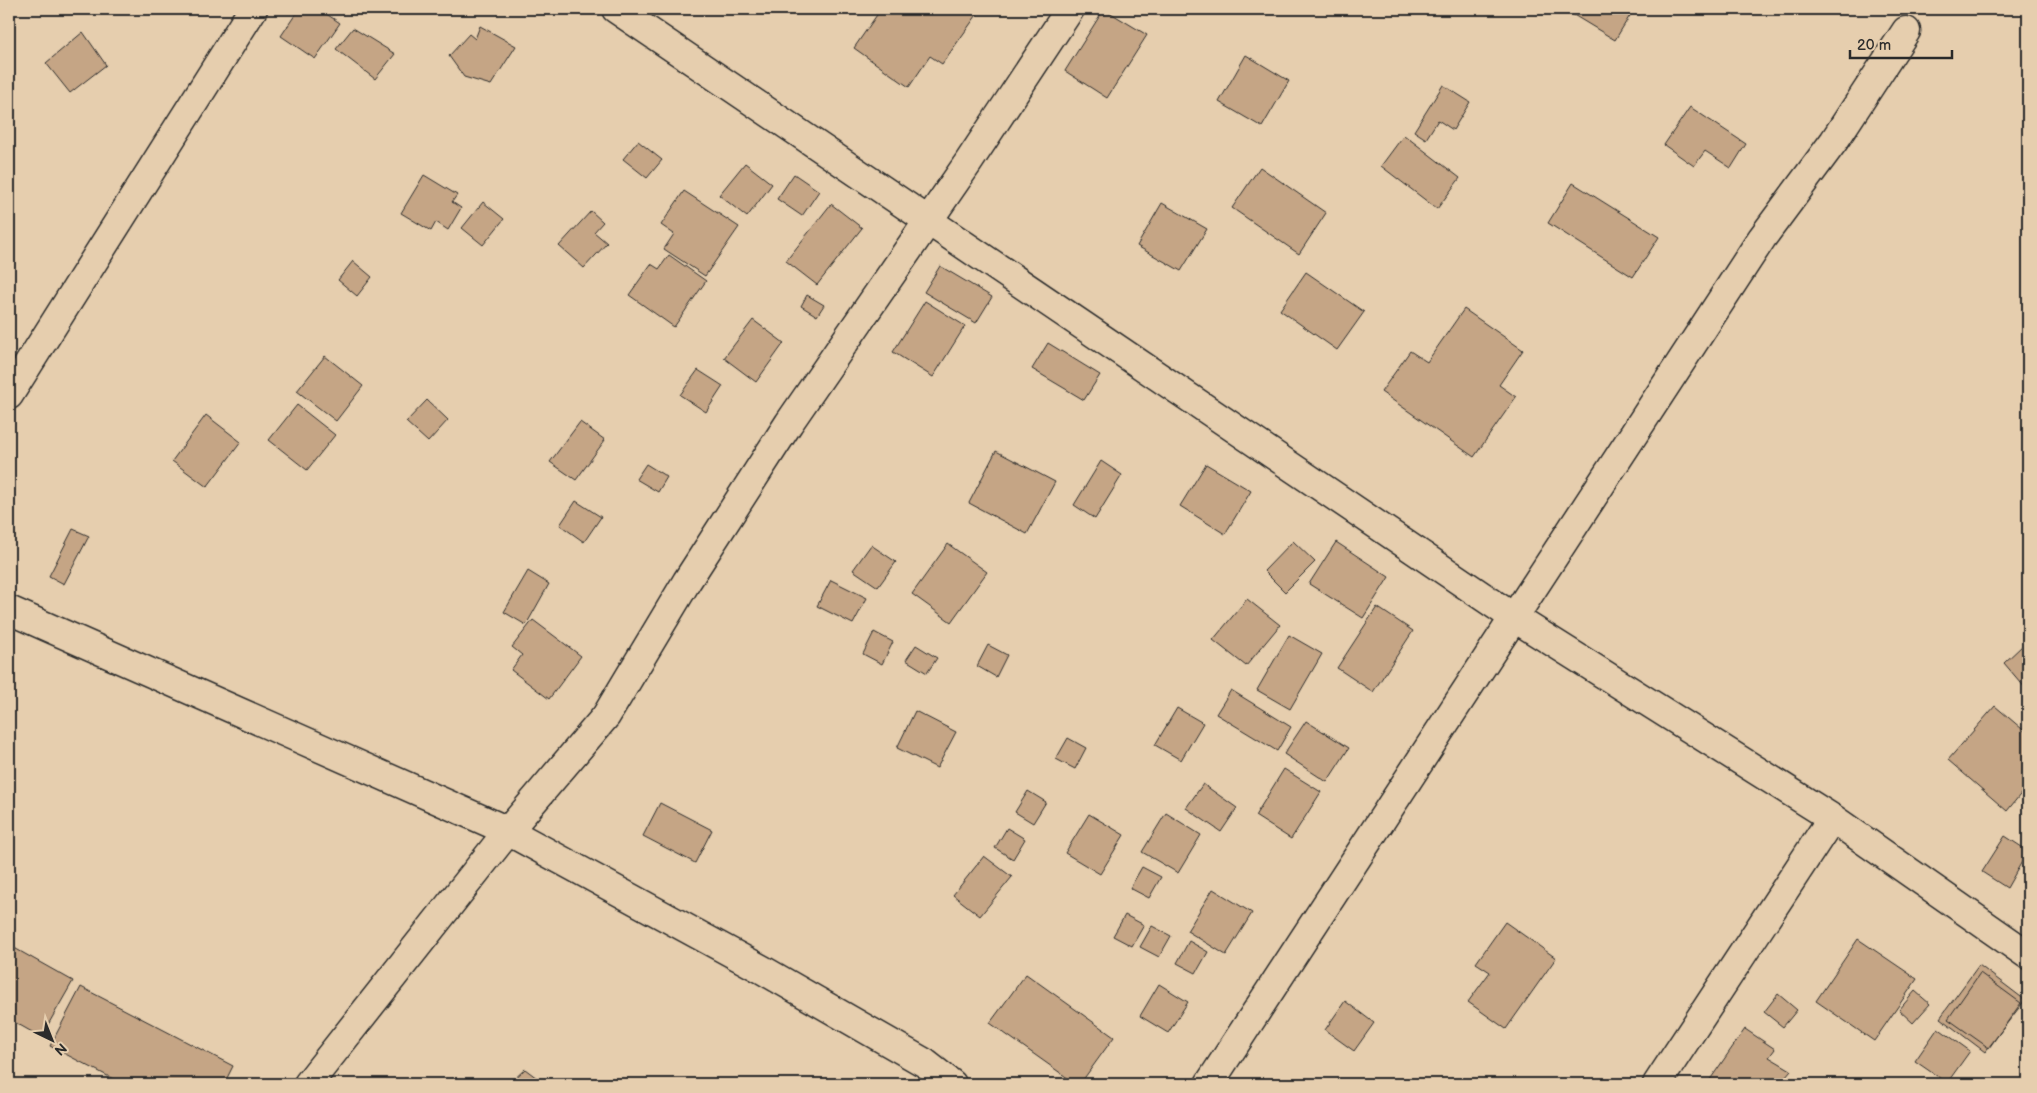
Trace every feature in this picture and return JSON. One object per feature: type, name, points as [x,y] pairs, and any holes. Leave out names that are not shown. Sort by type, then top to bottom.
[{"type":"street","points":[[9,395],[253,9]]},
{"type":"street","points":[[616,9],[1513,617],[1832,818],[2028,955]]},
{"type":"street","points":[[308,1084],[508,831],[606,716],[687,581],[788,423],[929,220],[1070,9]]},
{"type":"street","points":[[1209,1084],[1762,238],[1834,141],[1906,31]]},
{"type":"street","points":[[9,610],[508,831],[771,975],[925,1063],[952,1084]]},
{"type":"street","points":[[1657,1084],[1832,818]]},
{"type":"building","points":[[299,9],[319,9],[340,23],[315,59],[281,36]]},
{"type":"building","points":[[881,9],[981,9],[942,64],[930,56],[909,87],[854,48]]},
{"type":"building","points":[[1104,9],[1147,35],[1107,98],[1065,71]]},
{"type":"building","points":[[1576,9],[1634,9],[1615,40],[1572,14]]},
{"type":"building","points":[[480,26],[516,46],[491,85],[464,77],[449,56],[469,34],[475,39]]},
{"type":"building","points":[[353,28],[395,54],[375,79],[336,49]]},
{"type":"building","points":[[83,32],[106,65],[70,93],[46,63]]},
{"type":"building","points":[[1246,55],[1289,81],[1262,127],[1219,102]]},
{"type":"building","points":[[1443,85],[1470,102],[1453,130],[1438,120],[1426,139],[1414,131]]},
{"type":"building","points":[[1690,107],[1746,144],[1731,168],[1705,151],[1694,166],[1664,145]]},
{"type":"building","points":[[1404,135],[1460,178],[1437,209],[1381,166]]},
{"type":"building","points":[[638,141],[662,160],[647,178],[623,159]]},
{"type":"building","points":[[745,163],[772,184],[747,217],[719,195]]},
{"type":"building","points":[[1260,167],[1326,213],[1299,254],[1232,208]]},
{"type":"building","points":[[794,174],[819,191],[802,216],[777,199]]},
{"type":"building","points":[[424,175],[457,195],[452,202],[461,208],[448,230],[436,222],[431,231],[401,213]]},
{"type":"building","points":[[1573,183],[1659,237],[1633,277],[1548,223]]},
{"type":"building","points":[[684,191],[739,227],[705,276],[664,249],[674,234],[661,225]]},
{"type":"building","points":[[483,202],[504,219],[483,245],[462,228]]},
{"type":"building","points":[[1162,203],[1207,229],[1181,271],[1137,246]]},
{"type":"building","points":[[831,204],[862,228],[817,285],[786,261]]},
{"type":"building","points":[[591,211],[603,222],[594,232],[607,243],[584,268],[559,246]]},
{"type":"building","points":[[669,255],[706,281],[674,327],[629,295],[651,264],[659,269]]},
{"type":"building","points":[[353,261],[372,277],[357,296],[338,280]]},
{"type":"building","points":[[940,266],[992,297],[976,323],[924,292]]},
{"type":"building","points":[[1306,272],[1364,312],[1337,350],[1280,310]]},
{"type":"building","points":[[807,295],[824,305],[817,316],[801,306]]},
{"type":"building","points":[[925,301],[965,326],[933,377],[893,352]]},
{"type":"building","points":[[1464,309],[1523,350],[1499,385],[1516,397],[1474,457],[1381,392],[1410,351],[1427,362]]},
{"type":"building","points":[[753,320],[784,343],[756,382],[724,358]]},
{"type":"building","points":[[1048,343],[1100,375],[1084,400],[1032,369]]},
{"type":"building","points":[[325,356],[363,386],[336,421],[297,391]]},
{"type":"building","points":[[698,370],[723,386],[706,412],[680,395]]},
{"type":"building","points":[[427,400],[448,420],[428,442],[406,422]]},
{"type":"building","points":[[297,405],[335,435],[307,470],[269,440]]},
{"type":"building","points":[[206,415],[241,442],[207,487],[172,461]]},
{"type":"building","points":[[580,422],[605,440],[576,480],[550,462]]},
{"type":"building","points":[[996,451],[1055,482],[1027,534],[969,503]]},
{"type":"building","points":[[1101,461],[1122,475],[1095,519],[1074,505]]},
{"type":"building","points":[[646,464],[667,477],[658,492],[636,479]]},
{"type":"building","points":[[1206,464],[1251,491],[1225,534],[1180,506]]},
{"type":"building","points":[[576,501],[601,517],[584,542],[560,525]]},
{"type":"building","points":[[73,529],[89,536],[64,584],[49,576]]},
{"type":"building","points":[[1293,541],[1315,562],[1285,592],[1264,571]]},
{"type":"building","points":[[1336,542],[1389,577],[1363,618],[1309,584]]},
{"type":"building","points":[[948,544],[987,572],[951,622],[912,594]]},
{"type":"building","points":[[871,545],[896,562],[878,587],[853,570]]},
{"type":"building","points":[[528,571],[549,584],[526,625],[504,612]]},
{"type":"building","points":[[831,580],[867,598],[853,624],[817,606]]},
{"type":"building","points":[[1247,599],[1280,625],[1246,666],[1213,640]]},
{"type":"building","points":[[1377,607],[1413,631],[1373,692],[1337,668]]},
{"type":"building","points":[[533,620],[581,656],[549,699],[511,670],[522,655],[512,647]]},
{"type":"building","points":[[874,632],[893,642],[882,664],[863,654]]},
{"type":"building","points":[[1289,635],[1322,654],[1290,709],[1257,690]]},
{"type":"building","points":[[916,645],[937,658],[927,673],[906,660]]},
{"type":"building","points":[[988,645],[1007,655],[996,677],[977,666]]},
{"type":"building","points":[[2023,645],[2028,650],[2028,687],[2026,689],[2004,663]]},
{"type":"building","points":[[1231,690],[1291,727],[1277,751],[1216,714]]},
{"type":"building","points":[[1995,706],[2028,734],[2028,785],[2007,811],[1948,760]]},
{"type":"building","points":[[1177,708],[1203,723],[1181,760],[1155,745]]},
{"type":"building","points":[[915,711],[956,732],[937,768],[897,748]]},
{"type":"building","points":[[1306,721],[1349,748],[1327,782],[1284,754]]},
{"type":"building","points":[[1068,738],[1086,748],[1075,769],[1056,759]]},
{"type":"building","points":[[1284,769],[1321,792],[1291,839],[1255,816]]},
{"type":"building","points":[[1203,784],[1237,808],[1221,832],[1186,808]]},
{"type":"building","points":[[1028,791],[1046,802],[1033,823],[1015,812]]},
{"type":"building","points":[[660,803],[712,830],[695,863],[643,836]]},
{"type":"building","points":[[1166,813],[1201,835],[1178,873],[1142,852]]},
{"type":"building","points":[[1089,814],[1124,835],[1100,874],[1065,853]]},
{"type":"building","points":[[1007,828],[1025,839],[1013,859],[995,848]]},
{"type":"building","points":[[2005,836],[2028,851],[2007,888],[1982,872]]},
{"type":"building","points":[[984,856],[1012,877],[980,916],[953,895]]},
{"type":"building","points":[[1142,867],[1161,877],[1149,898],[1130,888]]},
{"type":"building","points":[[1213,889],[1252,913],[1226,955],[1187,931]]},
{"type":"building","points":[[1125,915],[1144,925],[1132,946],[1113,936]]},
{"type":"building","points":[[1505,922],[1556,958],[1506,1029],[1468,1002],[1490,972],[1476,963]]},
{"type":"building","points":[[1152,926],[1171,936],[1159,957],[1140,947]]},
{"type":"building","points":[[1858,939],[1917,979],[1874,1041],[1816,1001]]},
{"type":"building","points":[[1189,941],[1208,952],[1196,973],[1177,963]]},
{"type":"building","points":[[9,945],[73,981],[41,1037],[9,1019]]},
{"type":"building","points":[[1979,965],[2025,1000],[1985,1052],[1940,1018]]},
{"type":"building","points":[[1980,973],[2021,1003],[1989,1048],[1948,1019]]},
{"type":"building","points":[[1026,974],[1114,1037],[1080,1084],[1076,1084],[990,1023]]},
{"type":"building","points":[[1159,984],[1188,1002],[1168,1033],[1140,1016]]},
{"type":"building","points":[[81,987],[233,1066],[224,1084],[123,1084],[50,1046]]},
{"type":"building","points":[[1915,991],[1930,1004],[1913,1023],[1899,1010]]},
{"type":"building","points":[[1778,994],[1797,1010],[1783,1027],[1764,1012]]},
{"type":"building","points":[[1345,1001],[1374,1023],[1354,1051],[1325,1030]]},
{"type":"building","points":[[1938,1028],[1970,1051],[1947,1083],[1915,1061]]},
{"type":"building","points":[[1745,1029],[1775,1049],[1769,1057],[1791,1070],[1779,1084],[1707,1084]]},
{"type":"building","points":[[525,1069],[545,1084],[509,1084]]}]
